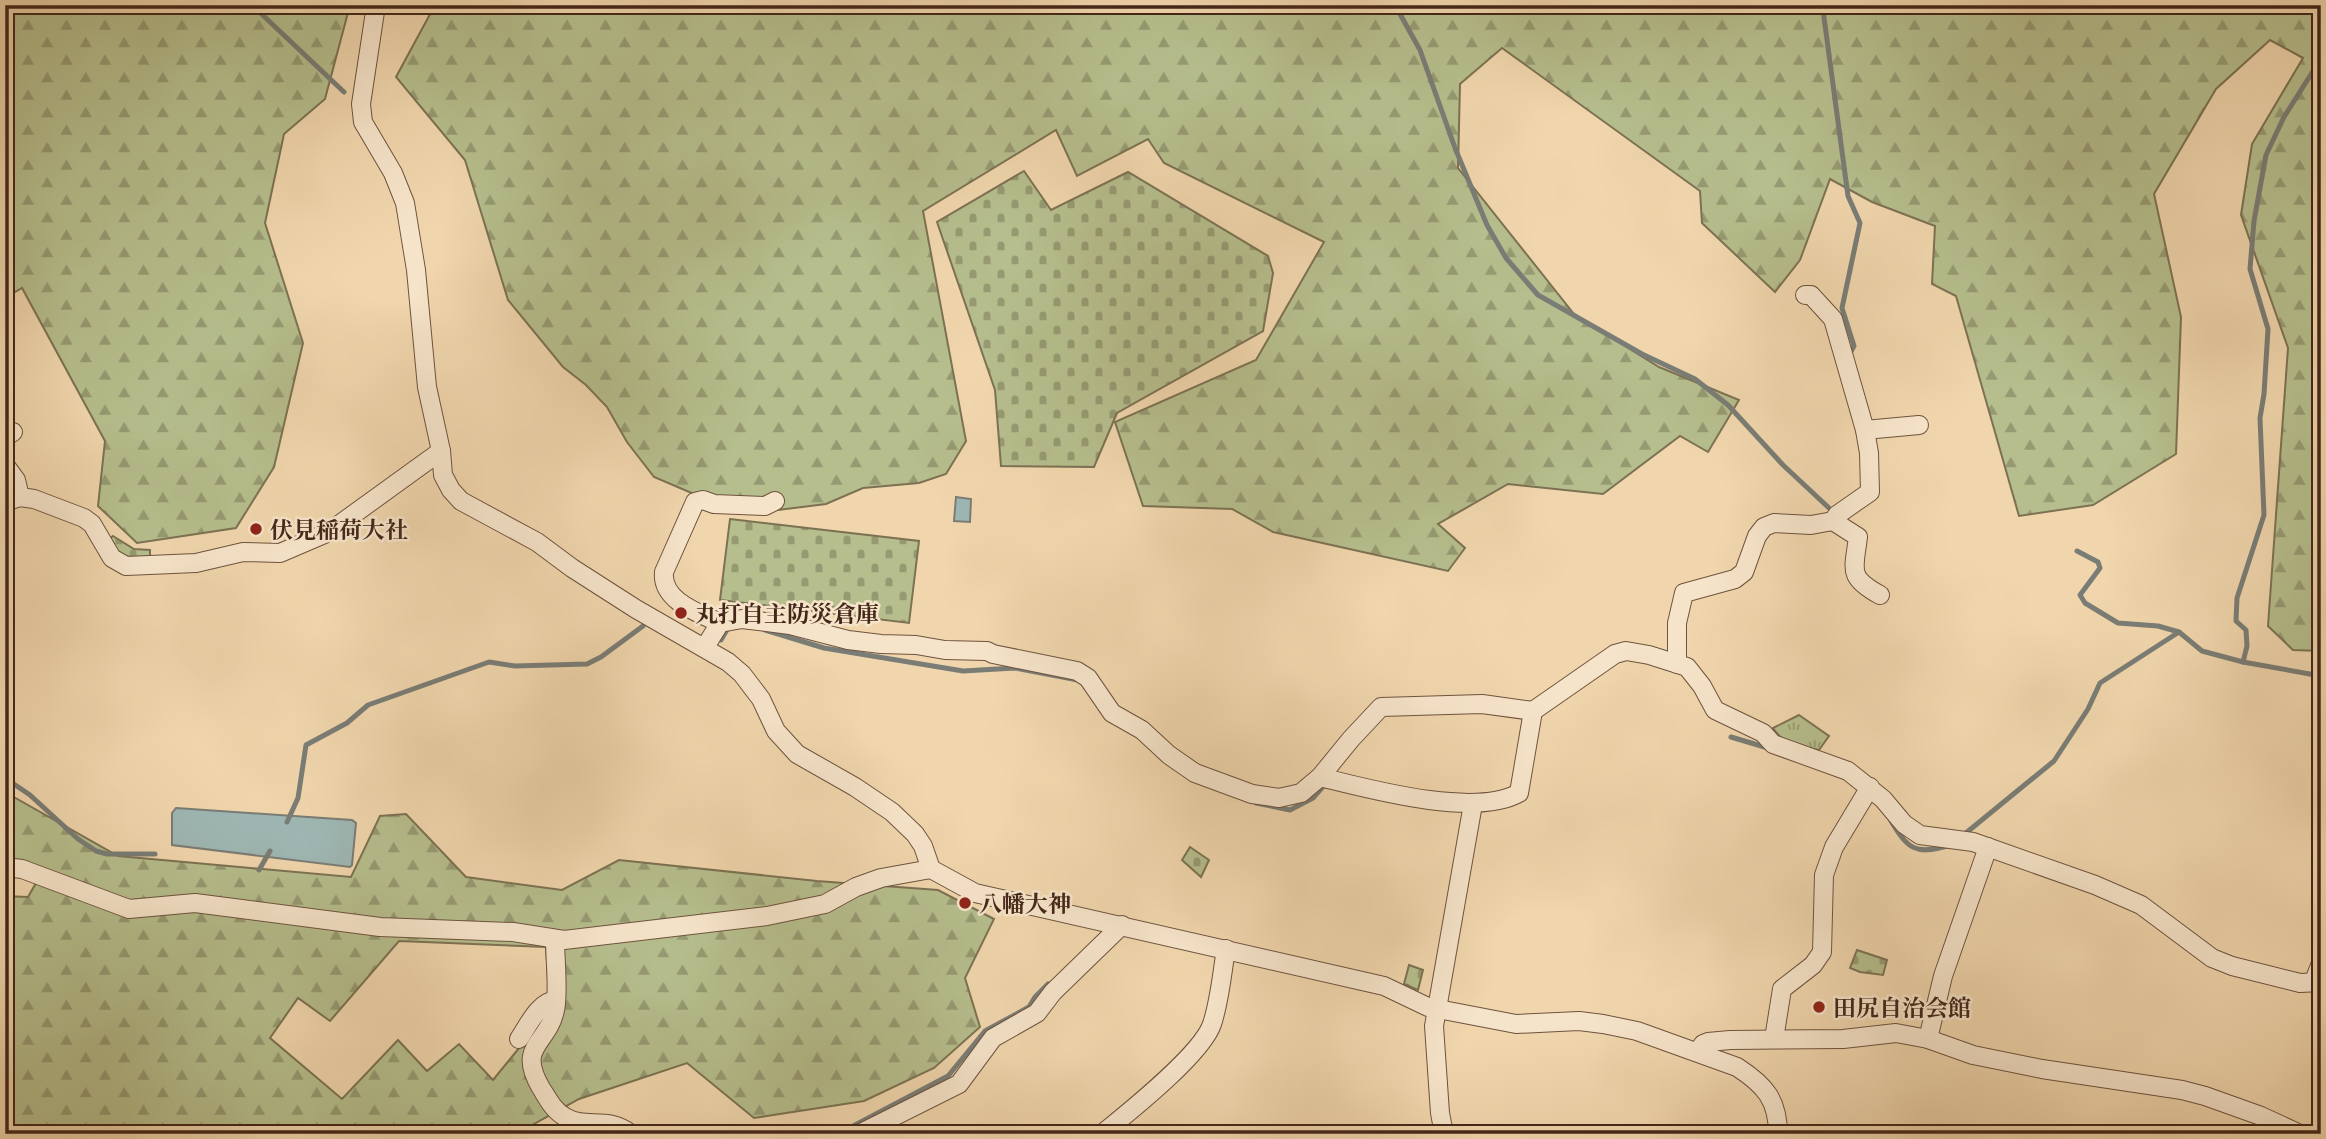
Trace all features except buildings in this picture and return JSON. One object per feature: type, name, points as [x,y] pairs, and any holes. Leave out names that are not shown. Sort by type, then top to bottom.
[{"type":"street","points":[[376,5],[361,104],[363,122],[393,173],[405,202],[416,270],[427,387],[441,451],[443,475],[451,490],[461,501],[537,542],[572,568],[640,611],[706,645],[728,662],[742,674],[761,699],[776,731],[797,754],[855,787],[909,826],[923,846],[931,869]]},
{"type":"street","points":[[1811,294],[1833,319],[1865,430],[1869,453],[1870,492],[1837,515],[1833,521]]},
{"type":"street","points":[[1865,430],[1919,425]]},
{"type":"street","points":[[5,465],[16,480],[13,499],[75,513],[90,522],[112,558],[127,566],[196,563],[243,552],[280,553],[329,532],[441,451]]},
{"type":"street","points":[[775,500],[765,506],[714,504],[703,500],[695,502],[664,572],[667,591],[682,604],[719,624],[742,619],[790,625],[848,640],[945,650],[987,651],[1077,671],[1088,678],[1112,713],[1142,730],[1169,755],[1195,773],[1252,794],[1279,798],[1301,793],[1326,778],[1351,739],[1381,707],[1482,704],[1532,718]]},
{"type":"street","points":[[1677,664],[1677,623],[1684,593],[1735,579],[1744,572],[1757,536],[1764,527],[1774,523],[1811,525],[1833,521],[1858,537],[1854,568],[1856,578],[1862,585],[1880,595]]},
{"type":"street","points":[[706,645],[719,624]]},
{"type":"street","points":[[1326,778],[1383,793],[1474,804],[1510,798],[1519,793],[1532,718],[1615,654],[1626,651],[1649,654],[1687,667],[1715,710],[1763,733],[1773,744],[1848,771],[1866,793],[1920,835],[1970,842],[2082,880],[2141,905],[2213,958],[2232,966],[2300,983],[2317,981],[2321,963]]},
{"type":"street","points":[[1774,1039],[1782,989],[1813,965],[1822,952],[1824,875],[1834,847],[1866,793]]},
{"type":"street","points":[[1444,1134],[1434,1026],[1474,804]]},
{"type":"street","points":[[1928,1039],[1943,976],[1988,847]]},
{"type":"street","points":[[5,867],[22,869],[129,909],[195,903],[380,927],[513,932],[555,940],[717,924],[767,916],[825,904],[856,887],[880,878],[931,869],[975,893],[1384,986],[1438,1009],[1516,1024],[1579,1021],[1637,1031],[1737,1067],[1757,1082],[1774,1104],[1778,1134]]},
{"type":"street","points":[[859,1134],[959,1084],[993,1038],[1037,1013],[1053,992],[1122,925]]},
{"type":"street","points":[[555,940],[556,1010],[533,1052],[533,1074],[551,1105],[563,1116],[576,1122],[618,1125],[631,1134]]},
{"type":"street","points":[[1102,1134],[1144,1100],[1204,1039],[1212,1024],[1226,949]]},
{"type":"street","points":[[519,1039],[541,1007],[548,1001],[556,1000]]},
{"type":"street","points":[[1698,1052],[1703,1044],[1708,1042],[1843,1039],[1896,1033],[1928,1039],[1984,1057],[2042,1069],[2205,1096],[2261,1116],[2300,1134]]},
{"type":"green space","points":[[5,5],[350,5],[325,99],[284,134],[265,223],[303,343],[274,467],[236,528],[137,543],[98,506],[105,441],[22,288],[5,298]]},
{"type":"green space","points":[[435,5],[2321,5],[2321,651],[2293,650],[2268,626],[2288,348],[2241,215],[2252,144],[2303,58],[2270,40],[2216,89],[2154,194],[2181,317],[2176,454],[2093,505],[2019,516],[1956,296],[1932,284],[1935,226],[1872,202],[1830,179],[1800,260],[1775,292],[1702,223],[1700,191],[1502,48],[1460,84],[1458,168],[1574,314],[1659,367],[1739,400],[1708,452],[1680,436],[1603,494],[1508,484],[1438,524],[1465,548],[1448,571],[1273,532],[1232,509],[1143,506],[1115,422],[1256,360],[1324,242],[1164,163],[1148,139],[1077,176],[1056,130],[923,211],[966,441],[946,474],[919,483],[863,488],[826,504],[778,510],[694,494],[654,477],[627,442],[607,407],[586,385],[563,367],[508,300],[465,160],[396,77]]},
{"type":"green space","points":[[1024,171],[1051,210],[1128,172],[1268,256],[1273,273],[1263,331],[1117,413],[1094,467],[1001,466],[995,390],[937,222]]},
{"type":"green space","points":[[730,519],[919,541],[909,623],[720,600]]},
{"type":"green space","points":[[113,536],[134,549],[150,550],[150,561],[125,560],[108,540]]},
{"type":"green space","points":[[1799,715],[1829,736],[1819,750],[1787,741],[1773,728]]},
{"type":"green space","points":[[5,792],[118,856],[351,877],[380,816],[406,814],[466,877],[562,890],[619,860],[817,881],[938,890],[994,919],[965,978],[980,1027],[934,1068],[864,1101],[754,1118],[687,1063],[579,1099],[516,1134],[5,1134],[5,896],[28,897],[40,876],[5,853]],"holes":[[[399,941],[546,947],[550,1010],[493,1080],[459,1044],[427,1071],[398,1040],[342,1099],[270,1038],[298,998],[330,1021]]]},
{"type":"green space","points":[[1190,847],[1209,860],[1201,877],[1182,860]]},
{"type":"green space","points":[[1857,950],[1887,960],[1883,975],[1850,968]]},
{"type":"green space","points":[[1409,965],[1423,970],[1418,990],[1404,984]]},
{"type":"water","points":[[956,497],[971,499],[970,522],[954,521]]},
{"type":"water","points":[[176,808],[352,820],[356,823],[352,865],[350,867],[172,845],[172,813]]},
{"type":"waterway","points":[[252,5],[344,92]]},
{"type":"waterway","points":[[1395,5],[1420,50],[1455,148],[1487,225],[1506,258],[1538,295],[1642,354],[1695,379],[1728,405],[1783,465],[1829,508]]},
{"type":"waterway","points":[[1823,10],[1848,196],[1860,223],[1842,308],[1854,346],[1849,355]]},
{"type":"waterway","points":[[2243,662],[2247,646],[2246,630],[2236,621],[2237,598],[2264,515],[2260,418],[2268,329],[2250,269],[2254,221],[2266,155],[2284,117],[2315,68]]},
{"type":"waterway","points":[[2077,551],[2098,562],[2100,568],[2080,595],[2085,603],[2118,623],[2158,626],[2179,632]]},
{"type":"waterway","points":[[287,822],[298,798],[306,745],[347,723],[368,705],[489,662],[515,666],[587,664],[643,626]]},
{"type":"waterway","points":[[721,640],[728,628],[732,627]]},
{"type":"waterway","points":[[765,630],[824,648],[963,671],[1015,668],[1078,680]]},
{"type":"waterway","points":[[1961,837],[2054,761],[2088,709],[2100,683],[2179,632],[2202,651],[2243,662],[2321,676]]},
{"type":"waterway","points":[[1731,737],[1768,748]]},
{"type":"waterway","points":[[5,778],[30,795],[78,839],[96,851],[107,854],[155,854]]},
{"type":"waterway","points":[[1256,803],[1290,810],[1313,798],[1326,783]]},
{"type":"waterway","points":[[1891,821],[1902,838],[1913,847],[1927,850],[1947,846]]},
{"type":"waterway","points":[[259,870],[270,851]]},
{"type":"waterway","points":[[838,1134],[948,1076],[985,1031],[1029,1007],[1048,984]]},
{"type":"place","name":"伏見稲荷大社","points":[[256,529]]},
{"type":"place","name":"丸打自主防災倉庫","points":[[681,613]]},
{"type":"place","name":"八幡大神","points":[[965,903]]},
{"type":"place","name":"田尻自治会館","points":[[1819,1007]]}]
